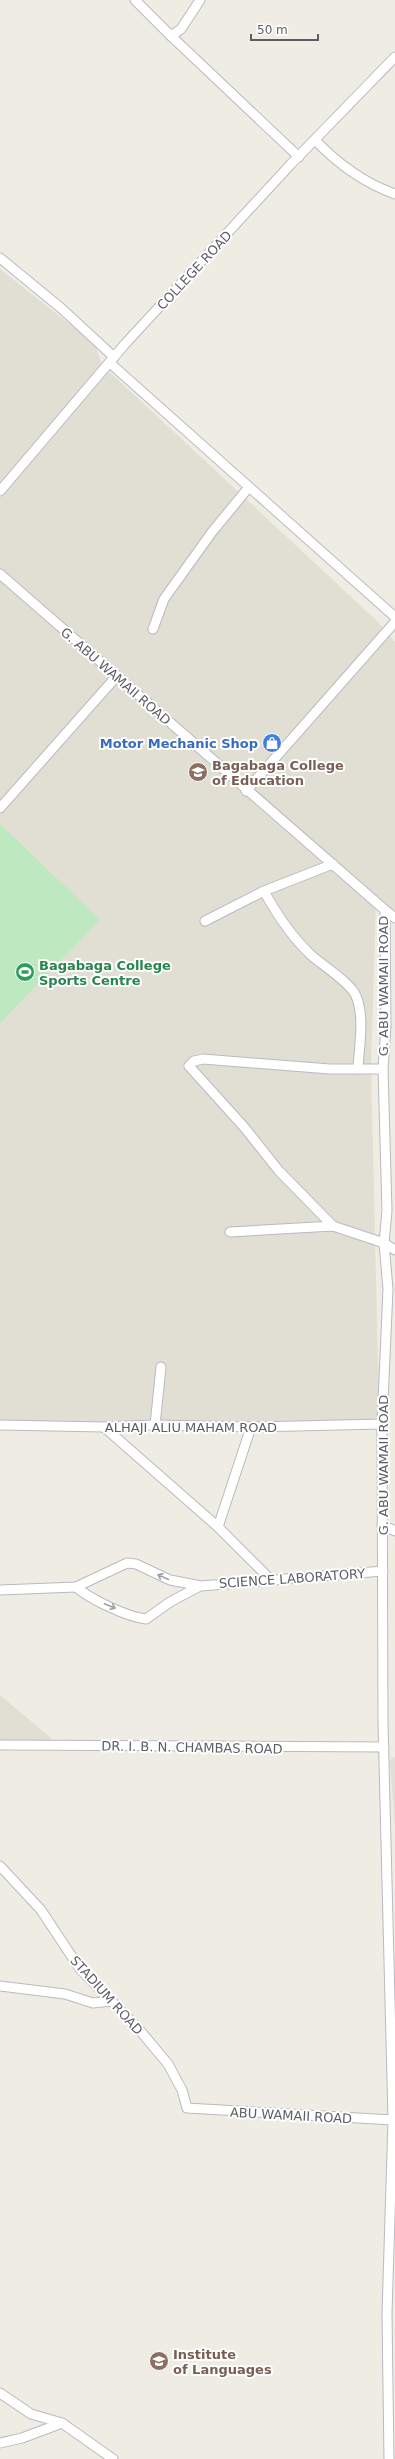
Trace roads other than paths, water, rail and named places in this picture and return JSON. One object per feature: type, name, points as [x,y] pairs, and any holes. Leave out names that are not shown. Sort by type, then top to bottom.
[{"type":"street","points":[[135,0],[299,157]]},
{"type":"street","points":[[171,36],[181,29],[200,0]]},
{"type":"street","name":"COLLEGE ROAD","points":[[0,491],[68,414],[112,360],[299,157],[395,57]]},
{"type":"street","points":[[315,140],[332,158],[348,170],[379,188],[395,194]]},
{"type":"street","points":[[0,258],[61,308],[112,360],[249,487],[395,617]]},
{"type":"street","points":[[153,629],[164,599],[212,532],[249,487]]},
{"type":"street","name":"G. ABU WAMAII ROAD","points":[[0,574],[246,791],[385,910],[386,1026],[383,1069],[387,1211],[384,1243],[388,1289],[382,1424],[382,1571],[384,1747],[392,2120],[387,2320],[388,2459]]},
{"type":"street","points":[[246,791],[395,622]]},
{"type":"street","points":[[0,808],[116,677]]},
{"type":"street","points":[[205,921],[264,891],[333,864]]},
{"type":"street","points":[[264,891],[289,933],[322,964],[354,990],[359,1004],[360,1023],[358,1069]]},
{"type":"street","points":[[385,910],[395,918]]},
{"type":"street","points":[[333,1226],[279,1172],[240,1121],[190,1066],[194,1062],[203,1059],[330,1069],[383,1069]]},
{"type":"street","points":[[230,1232],[333,1226],[384,1243],[395,1250]]},
{"type":"street","points":[[155,1425],[161,1367]]},
{"type":"street","name":"ALHAJI ALIU MAHAM ROAD","points":[[0,1425],[104,1427],[155,1425],[251,1427],[382,1424]]},
{"type":"street","points":[[104,1427],[218,1527],[272,1581]]},
{"type":"street","points":[[218,1527],[251,1427]]},
{"type":"street","points":[[382,1525],[395,1531]]},
{"type":"street","points":[[0,1590],[76,1587],[128,1563],[136,1564],[170,1580],[201,1586]]},
{"type":"street","name":"SCIENCE LABORATORY","points":[[201,1586],[382,1571]]},
{"type":"street","points":[[76,1587],[88,1597],[136,1618],[146,1619],[170,1602],[201,1586]]},
{"type":"street","name":"DR. I. B. N. CHAMBAS ROAD","points":[[0,1745],[384,1747]]},
{"type":"street","name":"STADIUM ROAD","points":[[0,1866],[41,1910],[80,1969],[112,2001],[168,2064],[182,2090],[184,2104],[190,2110]]},
{"type":"street","name":"STADIUM ROAD","points":[[0,1986],[65,1994],[93,2003],[112,2001]]},
{"type":"street","name":"ABU WAMAII ROAD","points":[[190,2110],[392,2120]]},
{"type":"street","points":[[0,2393],[31,2414],[62,2423],[113,2459]]},
{"type":"street","points":[[0,2443],[22,2438],[62,2423]]},
{"type":"place","name":"Motor Mechanic Shop","points":[[272,743]]},
{"type":"place","name":"Bagabaga College of Education","points":[[198,772]]},
{"type":"place","name":"Bagabaga College Sports Centre","points":[[25,972]]},
{"type":"place","name":"Institute of Languages","points":[[159,2361]]}]
